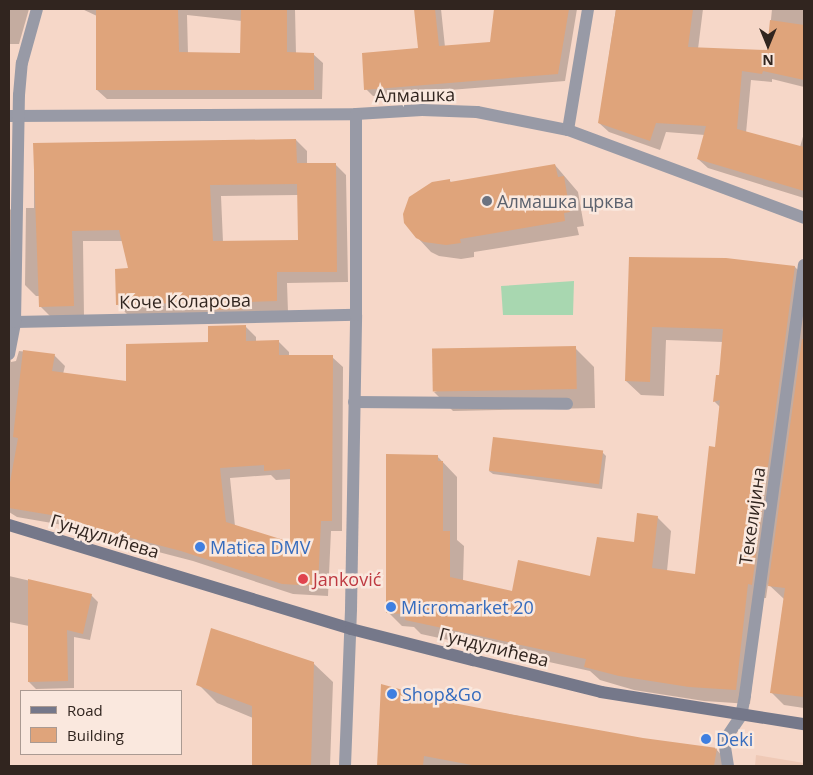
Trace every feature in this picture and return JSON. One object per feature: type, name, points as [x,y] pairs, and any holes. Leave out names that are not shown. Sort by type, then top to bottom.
[{"type":"street","points":[[9,354],[15,322],[14,116],[22,63],[36,9]]},
{"type":"street","points":[[568,130],[588,9]]},
{"type":"street","name":"Алмашка","points":[[14,116],[356,114],[422,110],[478,112],[568,130],[804,218]]},
{"type":"street","points":[[345,766],[351,629],[356,314],[356,114]]},
{"type":"street","name":"Текелијина","points":[[728,766],[724,741],[741,716],[804,265]]},
{"type":"street","name":"Коче Коларова","points":[[15,322],[356,314]]},
{"type":"street","points":[[354,402],[567,404]]},
{"type":"street","name":"Гундулићева","points":[[9,525],[351,629],[601,692],[741,716],[804,724]]},
{"type":"shaded area","points":[[756,755],[804,763],[804,766],[755,766]]},
{"type":"green space","points":[[574,281],[573,315],[503,315],[501,286]]},
{"type":"building","points":[[96,9],[178,9],[179,52],[240,53],[241,9],[287,9],[287,52],[314,53],[314,90],[96,90]]},
{"type":"building","points":[[414,9],[435,9],[439,46],[490,42],[494,9],[569,9],[558,74],[364,90],[362,53],[418,48]]},
{"type":"building","points":[[616,9],[693,9],[688,47],[767,50],[770,20],[804,25],[804,80],[763,71],[762,74],[742,71],[737,129],[804,147],[804,191],[697,159],[706,126],[656,123],[650,141],[598,123]]},
{"type":"building","points":[[296,139],[297,163],[336,163],[337,272],[277,272],[277,301],[246,302],[246,309],[208,310],[208,302],[116,305],[115,269],[128,268],[119,230],[72,231],[74,306],[39,307],[33,143]],"holes":[[[297,184],[298,240],[213,241],[210,185]]]},
{"type":"building","name":"Алмашка црква","points":[[555,164],[558,177],[564,176],[570,212],[564,213],[565,221],[460,239],[461,243],[446,245],[424,242],[416,238],[404,223],[403,214],[409,197],[432,182],[450,179],[450,182]]},
{"type":"building","points":[[629,257],[726,258],[795,266],[752,585],[748,584],[736,690],[689,687],[619,676],[584,667],[586,659],[405,620],[405,614],[386,613],[386,454],[438,455],[438,461],[443,461],[443,531],[450,531],[450,577],[512,591],[518,560],[590,576],[597,537],[634,542],[637,513],[658,516],[652,568],[695,574],[709,446],[715,447],[720,400],[713,402],[716,375],[719,375],[723,329],[652,327],[650,382],[625,381]]},
{"type":"building","points":[[246,325],[246,341],[279,340],[279,355],[333,355],[332,521],[321,521],[318,586],[282,584],[181,551],[62,520],[63,517],[9,508],[9,488],[18,438],[13,437],[23,350],[55,354],[52,371],[126,381],[126,344],[208,342],[208,326]],"holes":[[[264,465],[264,471],[290,469],[290,542],[226,522],[220,468]]]},
{"type":"building","points":[[802,339],[804,339],[804,697],[770,693],[785,588],[768,586]]},
{"type":"building","points":[[576,346],[577,389],[433,392],[432,349]]},
{"type":"building","points":[[493,437],[603,451],[599,484],[489,471]]},
{"type":"building","points":[[28,579],[92,594],[83,634],[67,630],[68,681],[28,682]]},
{"type":"building","points":[[211,628],[314,662],[311,766],[252,766],[252,706],[196,685]]},
{"type":"building","points":[[381,684],[443,701],[515,715],[643,738],[717,748],[714,766],[477,766],[424,756],[423,766],[377,766]]},
{"type":"place","name":"Алмашка црква","points":[[487,201]]},
{"type":"place","name":"Matica DMV","points":[[200,547]]},
{"type":"place","name":"Janković","points":[[303,579]]},
{"type":"place","name":"Micromarket 20","points":[[391,607]]},
{"type":"place","name":"Shop&Go","points":[[392,694]]},
{"type":"place","name":"Deki","points":[[706,739]]}]
